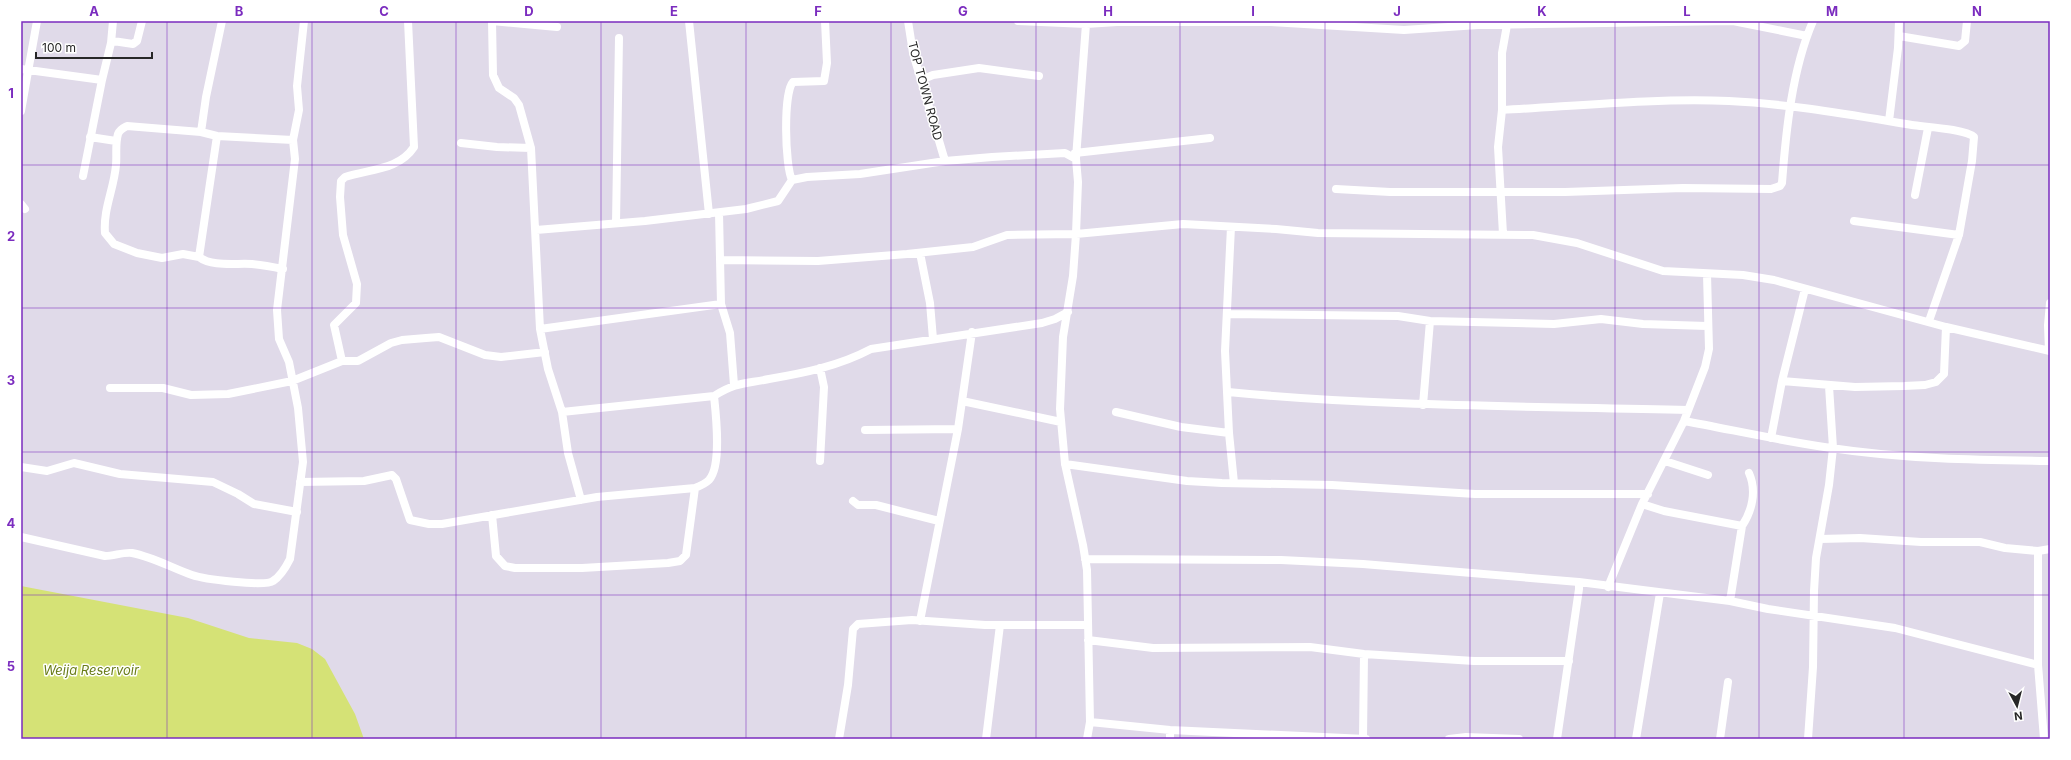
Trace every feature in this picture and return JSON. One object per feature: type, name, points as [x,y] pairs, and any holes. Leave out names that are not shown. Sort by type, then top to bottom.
[{"type":"street","points":[[21,110],[25,69],[37,21]]},
{"type":"street","points":[[83,176],[111,43],[113,21]]},
{"type":"street","points":[[111,43],[113,41],[133,44],[137,42],[142,21]]},
{"type":"street","points":[[201,132],[206,97],[222,21]]},
{"type":"street","points":[[21,537],[68,546],[104,556],[130,553],[168,564],[203,578],[267,584],[283,572],[290,559],[303,462],[302,441],[289,362],[280,339],[277,310],[295,160],[293,140],[299,110],[298,79],[304,21]]},
{"type":"street","points":[[342,361],[334,325],[356,302],[357,284],[343,235],[340,197],[341,181],[346,176],[391,166],[404,160],[414,147],[408,21]]},
{"type":"street","points":[[557,27],[492,21],[493,75],[499,88],[514,98],[519,105],[531,148],[540,329],[548,370],[562,412],[568,452],[581,500]]},
{"type":"street","points":[[689,21],[709,214]]},
{"type":"street","points":[[792,180],[788,163],[787,99],[789,88],[793,82],[819,83],[824,81],[827,63],[826,21]]},
{"type":"street","name":"TOP TOWN ROAD","points":[[908,21],[913,53],[945,161]]},
{"type":"street","points":[[1018,21],[1086,24],[1117,22],[1271,22],[1404,30],[1466,26],[1586,22],[1733,21],[1807,36]]},
{"type":"street","points":[[1336,189],[1390,192],[1501,192],[1630,191],[1683,188],[1771,189],[1780,186],[1782,183],[1790,105],[1807,36],[1813,21]]},
{"type":"street","points":[[1889,121],[1899,36],[1899,21]]},
{"type":"street","points":[[1899,36],[1959,46],[1965,41],[1968,21]]},
{"type":"street","points":[[1086,24],[1076,156],[1078,182],[1073,276],[1063,338],[1061,422],[1065,464],[1085,559],[1090,722],[1087,739]]},
{"type":"street","points":[[1502,234],[1498,147],[1502,110],[1502,53],[1507,25]]},
{"type":"street","points":[[616,223],[618,38]]},
{"type":"street","points":[[921,80],[933,75],[979,68],[1039,76]]},
{"type":"street","points":[[25,69],[102,80]]},
{"type":"street","points":[[1502,110],[1694,100],[1790,105],[1928,128],[1968,132],[1974,137],[1972,161],[1959,235],[1929,321]]},
{"type":"street","points":[[283,269],[252,264],[204,261],[199,257],[183,254],[162,258],[137,253],[114,244],[105,233],[105,213],[116,166],[116,141],[119,132],[127,126],[201,132],[217,136],[293,140]]},
{"type":"street","points":[[1915,195],[1928,128]]},
{"type":"street","points":[[199,257],[217,136]]},
{"type":"street","points":[[90,137],[116,141]]},
{"type":"street","points":[[536,230],[719,213],[752,208],[778,200],[792,180],[807,177],[860,174],[945,161],[1046,153],[1065,153],[1076,156],[1210,138]]},
{"type":"street","points":[[461,143],[497,148],[531,148]]},
{"type":"street","points":[[719,213],[721,304],[730,333],[734,384]]},
{"type":"street","points":[[1854,220],[1959,235]]},
{"type":"street","points":[[720,260],[818,261],[920,253],[973,247],[1007,235],[1076,234],[1183,224],[1339,234],[1502,234],[1558,239],[1614,254],[1654,269],[1707,274],[1743,275],[1774,280],[1929,321],[1946,327],[2050,351],[2048,325],[2050,304]]},
{"type":"street","points":[[1231,227],[1227,292],[1228,314],[1225,351],[1229,433],[1234,483]]},
{"type":"street","points":[[920,253],[930,303],[933,339]]},
{"type":"street","points":[[1608,587],[1642,504],[1665,462],[1684,421],[1706,361],[1709,349],[1707,326],[1707,274]]},
{"type":"street","points":[[1771,438],[1782,381],[1805,289]]},
{"type":"street","points":[[540,329],[721,304]]},
{"type":"street","points":[[562,412],[714,396],[734,384],[767,380],[820,368],[854,358],[871,349],[972,332],[1042,323],[1055,319],[1068,312]]},
{"type":"street","points":[[1228,314],[1398,316],[1430,321],[1554,324],[1601,319],[1643,324],[1707,326]]},
{"type":"street","points":[[1423,405],[1430,321]]},
{"type":"street","points":[[1782,381],[1855,388],[1925,385],[1936,382],[1944,374],[1946,327]]},
{"type":"street","points":[[920,621],[958,429],[972,332]]},
{"type":"street","points":[[110,388],[163,388],[191,395],[228,394],[292,381],[342,361],[358,361],[391,343],[402,340],[439,337],[485,355],[501,357],[545,352]]},
{"type":"street","points":[[820,368],[824,387],[820,461]]},
{"type":"street","points":[[1808,739],[1813,667],[1813,615],[1816,558],[1833,448],[1829,386]]},
{"type":"street","points":[[1228,392],[1321,401],[1423,405],[1688,410]]},
{"type":"street","points":[[300,482],[364,481],[392,475],[396,479],[410,520],[417,523],[442,524],[581,500],[695,488],[709,480],[715,468],[717,456],[714,396]]},
{"type":"street","points":[[962,401],[1061,422]]},
{"type":"street","points":[[1116,412],[1180,426],[1229,433]]},
{"type":"street","points":[[1684,421],[1771,438],[1833,448],[1939,458],[2050,461]]},
{"type":"street","points":[[865,430],[958,429]]},
{"type":"street","points":[[1665,462],[1708,475]]},
{"type":"street","points":[[21,467],[47,471],[74,463],[120,474],[213,482],[238,494],[254,504],[297,512]]},
{"type":"street","points":[[1065,464],[1187,481],[1332,485],[1475,494],[1648,494]]},
{"type":"street","points":[[1730,601],[1742,526],[1748,517],[1753,501],[1752,480],[1749,473]]},
{"type":"street","points":[[492,515],[496,556],[505,566],[515,568],[582,568],[668,563],[680,561],[686,555],[695,488]]},
{"type":"street","points":[[852,501],[858,505],[876,505],[939,521]]},
{"type":"street","points":[[1642,504],[1664,511],[1742,526]]},
{"type":"street","points":[[1820,539],[1860,538],[1920,542],[1980,542],[2005,548],[2038,551],[2050,549]]},
{"type":"street","points":[[2038,551],[2038,665],[2044,739]]},
{"type":"street","points":[[1085,559],[1281,560],[1363,564],[1579,582],[1608,587],[1730,601],[1768,609],[1895,628],[2038,665]]},
{"type":"street","points":[[1557,739],[1579,582]]},
{"type":"street","points":[[1636,739],[1660,593]]},
{"type":"street","points":[[839,739],[848,685],[853,629],[858,624],[866,622],[920,621],[1000,625],[1088,625]]},
{"type":"street","points":[[986,739],[1000,625]]},
{"type":"street","points":[[1088,640],[1153,648],[1310,647],[1364,654],[1474,661],[1569,661]]},
{"type":"street","points":[[1090,722],[1170,735],[1365,739],[1364,654]]},
{"type":"street","points":[[1720,739],[1728,682]]},
{"type":"street","points":[[1449,739],[1466,737],[1519,739]]},
{"type":"water","name":"Weija Reservoir","points":[[21,586],[188,618],[249,638],[297,643],[312,649],[325,659],[355,714],[364,739],[21,739]]}]
